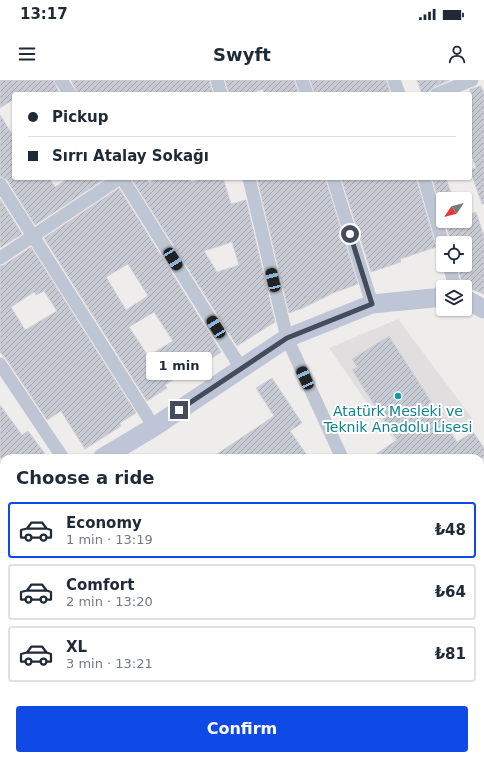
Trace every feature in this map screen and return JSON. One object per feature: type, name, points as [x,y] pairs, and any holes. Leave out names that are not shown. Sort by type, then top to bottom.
[{"type":"main road","points":[[109,454],[154,427],[287,338],[372,304],[436,298]]},
{"type":"main road","points":[[472,303],[484,309]]},
{"type":"street","points":[[61,80],[69,92]]},
{"type":"street","points":[[217,80],[220,92]]},
{"type":"street","points":[[302,80],[306,92]]},
{"type":"street","points":[[394,80],[398,92]]},
{"type":"street","points":[[442,92],[472,80]]},
{"type":"street","points":[[0,258],[118,180]]},
{"type":"street","points":[[122,180],[241,368]]},
{"type":"street","points":[[249,180],[287,338],[340,454]]},
{"type":"street","points":[[334,180],[372,304]]},
{"type":"street","points":[[425,180],[441,236]]},
{"type":"street","points":[[0,184],[154,427]]},
{"type":"street","points":[[0,364],[60,454]]},
{"type":"shaded area","points":[[398,319],[472,418],[423,454],[403,454],[329,348]]},
{"type":"building","points":[[0,80],[53,80],[59,92],[12,92],[12,100],[0,108]]},
{"type":"building","points":[[71,80],[209,80],[212,92],[77,92]]},
{"type":"building","points":[[225,80],[294,80],[298,92],[264,92],[263,89],[254,92],[228,92]]},
{"type":"building","points":[[310,80],[386,80],[390,92],[314,92]]},
{"type":"building","points":[[417,80],[450,80],[434,87],[430,91],[421,92]]},
{"type":"building","points":[[481,86],[484,94],[484,204],[482,204],[472,176],[472,169],[476,168],[472,156],[472,92],[470,92],[470,89]]},
{"type":"building","points":[[0,115],[12,134],[12,180],[50,180],[55,187],[66,180],[103,180],[35,225],[7,180],[0,176]]},
{"type":"building","points":[[132,180],[147,180],[149,183],[153,180],[190,180],[191,182],[198,180],[224,180],[231,204],[246,200],[275,322],[237,346]],"holes":[[[232,242],[239,265],[217,272],[204,251]]]},
{"type":"building","points":[[257,180],[326,180],[358,284],[333,293],[303,308],[289,313]]},
{"type":"building","points":[[342,180],[417,180],[436,247],[400,259],[401,262],[371,272]]},
{"type":"building","points":[[433,180],[447,180],[451,192],[436,192]]},
{"type":"building","points":[[119,188],[221,352],[203,364],[201,362],[165,385],[167,388],[147,401],[44,238]],"holes":[[[128,264],[148,296],[126,310],[106,277]],[[154,312],[173,341],[148,356],[129,327]]]},
{"type":"building","points":[[0,199],[22,234],[0,248]]},
{"type":"building","points":[[476,212],[484,236],[484,294],[472,289],[472,280],[461,280],[459,272],[472,272],[472,236],[449,236],[447,228],[472,228],[472,213]]},
{"type":"building","points":[[31,247],[136,413],[120,423],[121,426],[85,449],[61,411],[47,420],[7,360],[0,352],[0,266],[4,265]],"holes":[[[44,291],[57,311],[25,330],[11,307],[34,292],[36,295]]]},
{"type":"building","name":"Atatürk Mesleki ve Teknik Anadolu Lisesi","points":[[389,336],[457,442],[473,432],[484,448],[484,454],[376,454],[397,440],[352,370],[357,367],[352,359]]},
{"type":"building","points":[[272,378],[302,423],[290,431],[306,454],[217,454],[274,416],[256,388]]},
{"type":"building","points":[[0,405],[22,435],[28,431],[45,454],[0,454]]},
{"type":"place","name":"Atatürk Mesleki ve Teknik Anadolu Lisesi","points":[[398,396]]},
{"type":"route","points":[[179,410],[287,338],[372,304],[350,234]]}]
